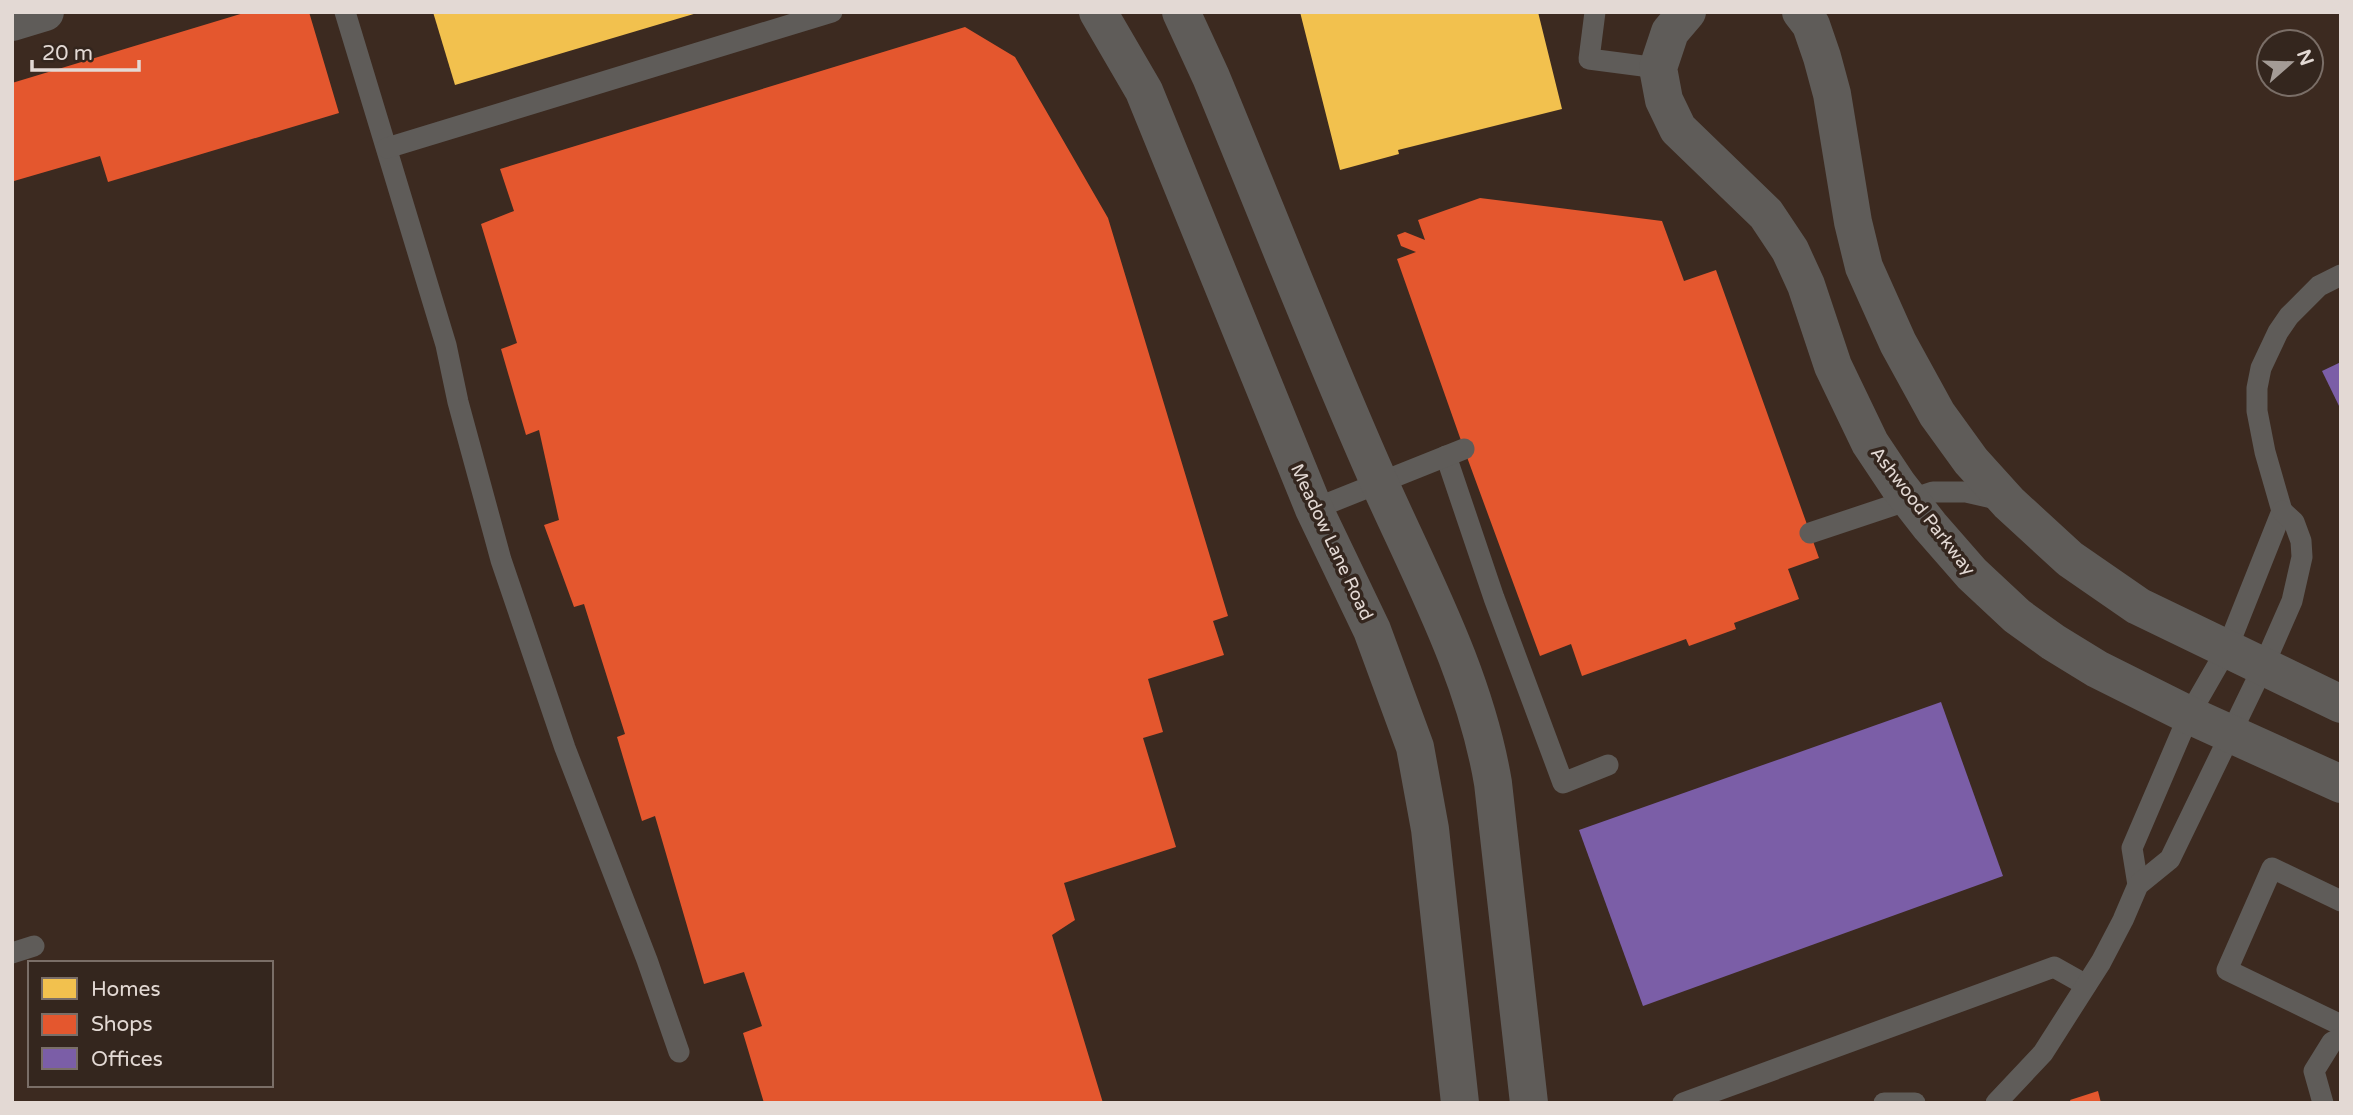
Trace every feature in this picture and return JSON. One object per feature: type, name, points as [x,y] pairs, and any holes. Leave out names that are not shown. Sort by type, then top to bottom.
[{"type":"street","points":[[12,22],[44,12]]},
{"type":"street","name":"Meadow Lane Road","points":[[1098,12],[1144,91],[1314,509],[1372,630],[1415,747],[1430,829],[1460,1103]]},
{"type":"street","points":[[1181,12],[1211,77],[1379,481],[1430,590],[1474,702],[1486,741],[1506,891],[1529,1103]]},
{"type":"street","points":[[1658,68],[1670,32],[1687,12]]},
{"type":"street","points":[[1801,12],[1811,25],[1832,94],[1853,222],[1864,267],[1898,343],[1937,414],[1971,461],[2009,503],[2070,559],[2138,606],[2341,704]]},
{"type":"street","name":"Ashwood Parkway","points":[[1658,68],[1664,100],[1678,129],[1766,214],[1790,250],[1806,285],[1833,366],[1870,443],[1909,499],[1972,574],[2017,616],[2097,669],[2189,715],[2341,784]]},
{"type":"lane","points":[[345,12],[446,345],[458,402],[501,560],[565,748],[643,948],[678,1052]]},
{"type":"lane","points":[[387,148],[832,12]]},
{"type":"lane","points":[[1595,12],[1589,59],[1658,68]]},
{"type":"lane","points":[[1996,1103],[2043,1053],[2112,943],[2138,885],[2170,859],[2292,601],[2302,557],[2301,541],[2294,522],[2282,511],[2265,452],[2257,411],[2257,388],[2261,368],[2289,316],[2319,286],[2341,275]]},
{"type":"lane","points":[[1314,509],[1455,453],[1494,598],[1563,783],[1608,765]]},
{"type":"lane","points":[[1810,533],[1909,499],[1950,491],[1983,495],[2009,503]]},
{"type":"lane","points":[[2138,885],[2132,848],[2189,715],[2227,649],[2282,511]]},
{"type":"lane","points":[[2341,901],[2272,868],[2227,970],[2341,1025]]},
{"type":"lane","points":[[12,953],[34,946]]},
{"type":"lane","points":[[1683,1103],[2054,967],[2086,985]]},
{"type":"lane","points":[[2323,1103],[2314,1071],[2332,1042],[2341,1038]]},
{"type":"lane","points":[[1884,1103],[1915,1103]]},
{"type":"shaded area","points":[[12,12],[2341,12],[2341,1103],[12,1103]]},
{"type":"building: Homes","points":[[433,12],[697,12],[697,13],[455,85]]},
{"type":"building: Homes","points":[[1300,12],[1538,12],[1562,109],[1398,150],[1399,154],[1340,170]]},
{"type":"building: Shops","points":[[247,12],[309,12],[339,113],[108,182],[100,156],[14,181],[12,83]]},
{"type":"building: Shops","points":[[965,27],[1015,57],[1108,218],[1228,616],[1213,621],[1224,655],[1148,679],[1163,732],[1143,738],[1176,847],[1064,883],[1075,920],[1052,935],[1103,1103],[764,1103],[743,1033],[762,1026],[744,972],[704,984],[655,816],[642,821],[617,737],[625,734],[584,604],[574,607],[544,525],[559,520],[539,430],[526,435],[501,349],[517,343],[481,224],[514,211],[500,169]]},
{"type":"building: Shops","points":[[1480,198],[1662,221],[1684,281],[1716,270],[1819,558],[1788,569],[1799,599],[1734,623],[1736,629],[1689,646],[1686,639],[1582,676],[1571,644],[1540,656],[1397,259],[1416,252],[1401,246],[1397,235],[1405,232],[1425,240],[1418,220]]},
{"type":"building: Shops","points":[[2098,1091],[2101,1103],[2071,1103],[2070,1100]]},
{"type":"building: Offices","points":[[2341,362],[2341,410],[2322,371]]},
{"type":"building: Offices","points":[[1941,702],[2003,876],[1643,1006],[1579,830]]}]
